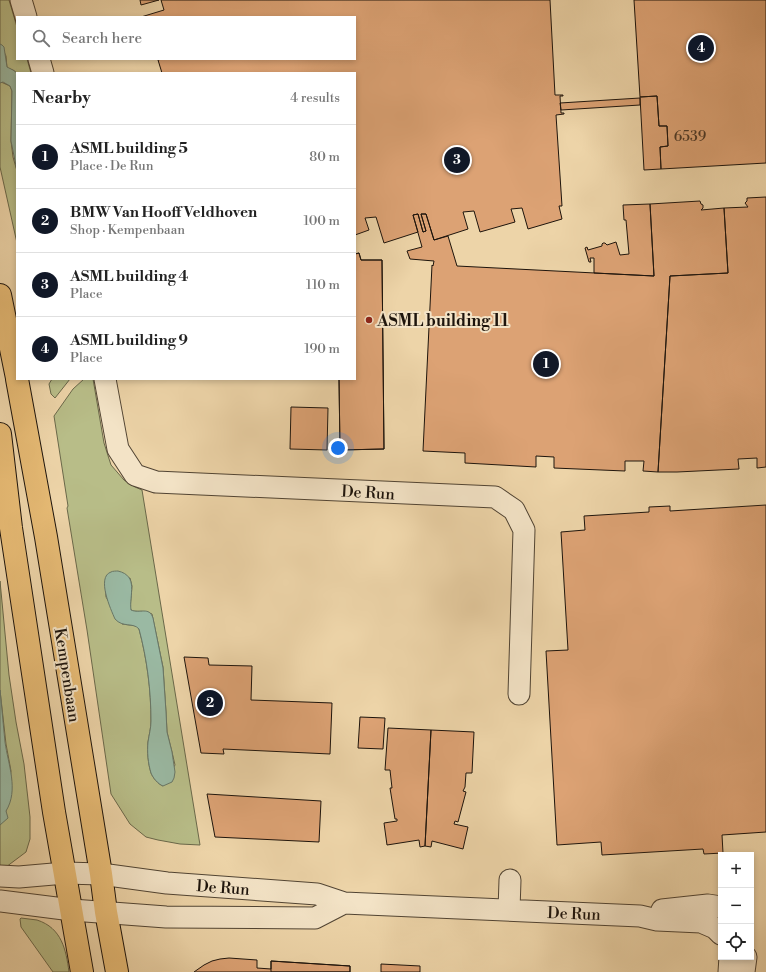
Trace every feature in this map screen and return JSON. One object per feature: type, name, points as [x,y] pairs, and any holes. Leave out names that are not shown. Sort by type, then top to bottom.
[{"type":"main road","name":"Kempenbaan","points":[[0,295],[16,373]]},
{"type":"main road","name":"Kempenbaan","points":[[17,380],[43,522],[117,972]]},
{"type":"main road","points":[[0,434],[12,536],[54,812],[82,972]]},
{"type":"street","points":[[21,0],[26,16]]},
{"type":"street","points":[[39,60],[43,72]]},
{"type":"street","name":"De Run","points":[[105,380],[118,449],[135,475],[156,482],[495,498],[514,510],[524,530],[519,694]]},
{"type":"street","name":"De Run","points":[[0,876],[19,877],[65,873],[101,874],[167,883],[317,894],[344,903],[640,916],[657,920],[701,922],[715,928],[718,931]]},
{"type":"street","points":[[509,910],[510,880]]},
{"type":"street","name":"De Run","points":[[0,900],[72,910],[166,917],[315,918],[344,903]]},
{"type":"street","name":"De Run","points":[[640,916],[660,910],[708,905],[718,907]]},
{"type":"street","points":[[729,972],[730,960]]},
{"type":"street","points":[[744,972],[746,960]]},
{"type":"green space","points":[[0,0],[9,0],[16,24],[16,60],[27,60],[31,72],[16,72],[7,68],[6,56],[0,44]]},
{"type":"green space","points":[[1,82],[10,86],[12,91],[11,141],[16,168],[16,239],[0,167]]},
{"type":"green space","points":[[51,380],[69,380],[55,398],[51,394],[49,384]]},
{"type":"green space","points":[[83,380],[93,380],[104,443],[111,465],[124,480],[142,490],[200,845],[180,844],[146,837],[130,824],[111,794],[54,416],[73,389]],"holes":[[[130,578],[132,586],[130,609],[133,611],[152,614],[163,667],[167,732],[175,765],[163,786],[153,777],[148,761],[148,746],[151,726],[150,698],[148,675],[139,629],[137,626],[122,624],[106,597],[105,583]]]},
{"type":"green space","points":[[0,581],[9,675],[24,764],[30,817],[30,839],[26,852],[6,867],[0,868],[0,824],[6,811],[11,771],[6,744],[0,690]]},
{"type":"green space","points":[[21,918],[37,920],[52,928],[57,934],[64,948],[69,972],[53,972],[21,927]]},
{"type":"shaded area","points":[[0,44],[4,47],[7,67],[16,72],[16,166],[11,141],[12,91],[10,86],[3,82],[0,83]]},
{"type":"shaded area","points":[[118,571],[125,573],[131,582],[131,610],[147,611],[153,618],[163,668],[167,732],[175,772],[172,782],[163,786],[153,777],[148,761],[148,746],[151,726],[150,698],[148,675],[139,629],[134,626],[118,622],[115,619],[106,594],[105,580],[107,575]]},
{"type":"shaded area","points":[[0,690],[5,742],[12,777],[12,794],[6,811],[8,818],[0,825]]},
{"type":"building","points":[[140,0],[159,0],[141,5]]},
{"type":"building","points":[[161,0],[550,0],[555,95],[563,95],[560,96],[561,113],[564,113],[556,115],[562,206],[559,206],[562,219],[528,229],[522,208],[511,209],[515,222],[480,232],[474,211],[463,212],[468,229],[434,240],[426,214],[421,214],[426,231],[423,232],[418,214],[413,215],[418,232],[384,243],[376,217],[365,218],[369,230],[356,235],[356,72],[162,72],[158,60],[356,60],[356,16],[144,16],[164,10]]},
{"type":"building","points":[[634,0],[766,0],[766,163],[661,169],[660,147],[668,146],[667,126],[659,126],[657,96],[640,97]]},
{"type":"building","points":[[657,96],[659,126],[667,126],[668,146],[660,147],[661,169],[644,170],[640,97]]},
{"type":"building","points":[[640,98],[640,105],[561,110],[560,103]]},
{"type":"building","points":[[766,197],[766,467],[757,468],[757,458],[738,459],[739,469],[658,472],[670,276],[728,273],[724,208],[748,207],[745,203],[747,198]]},
{"type":"building","points":[[700,201],[703,205],[701,210],[724,208],[728,273],[670,276],[658,472],[643,471],[644,461],[625,461],[625,471],[554,468],[554,457],[536,456],[536,467],[465,463],[465,453],[423,451],[432,265],[433,266],[434,261],[410,259],[407,251],[422,247],[413,215],[418,214],[423,232],[426,231],[421,214],[426,214],[434,240],[448,236],[457,266],[654,276],[650,204]]},
{"type":"building","points":[[650,204],[654,276],[594,273],[594,258],[590,258],[591,262],[589,262],[585,248],[587,247],[588,250],[602,246],[603,243],[607,245],[616,242],[620,255],[629,254],[623,205]]},
{"type":"building","name":"ASML building 11","points":[[359,253],[361,260],[382,260],[384,449],[340,450],[339,380],[356,380],[356,254]]},
{"type":"building","name":"ASML building 11","points":[[359,253],[361,260],[382,260],[384,449],[340,450],[339,380],[356,380],[356,254]]},
{"type":"building","points":[[291,407],[328,408],[327,450],[290,449]]},
{"type":"building","points":[[766,505],[766,832],[722,835],[723,852],[718,852],[718,853],[704,854],[703,849],[602,855],[601,842],[557,845],[546,651],[568,650],[561,532],[585,530],[584,516],[649,512],[649,507],[670,506],[670,511]]},
{"type":"building","points":[[184,657],[208,658],[209,665],[252,666],[251,700],[332,703],[330,754],[223,749],[224,754],[201,753]]},
{"type":"building","points":[[360,717],[385,718],[383,749],[358,748]]},
{"type":"building","points":[[388,728],[431,730],[425,846],[420,847],[419,840],[387,845],[384,823],[397,821],[397,819],[395,819],[390,788],[392,788],[390,770],[385,770]]},
{"type":"building","points":[[431,730],[474,732],[472,773],[466,773],[465,787],[463,791],[466,792],[458,822],[455,821],[454,824],[468,827],[463,849],[432,841],[431,847],[425,846]]},
{"type":"building","points":[[207,794],[321,801],[319,842],[215,837]]},
{"type":"building","points":[[229,958],[257,960],[257,968],[271,969],[271,961],[350,966],[350,972],[194,972],[212,961]]},
{"type":"building","points":[[271,961],[350,966],[350,972],[271,972]]},
{"type":"building","points":[[381,964],[420,966],[420,972],[381,972]]},
{"type":"place","name":"ASML building 9","points":[[701,48]]},
{"type":"place","name":"ASML building 4","points":[[457,160]]},
{"type":"place","name":"ASML building 11","points":[[369,320]]},
{"type":"place","name":"ASML building 5","points":[[546,364]]},
{"type":"place","name":"BMW Van Hooff Veldhoven","points":[[210,703]]}]
